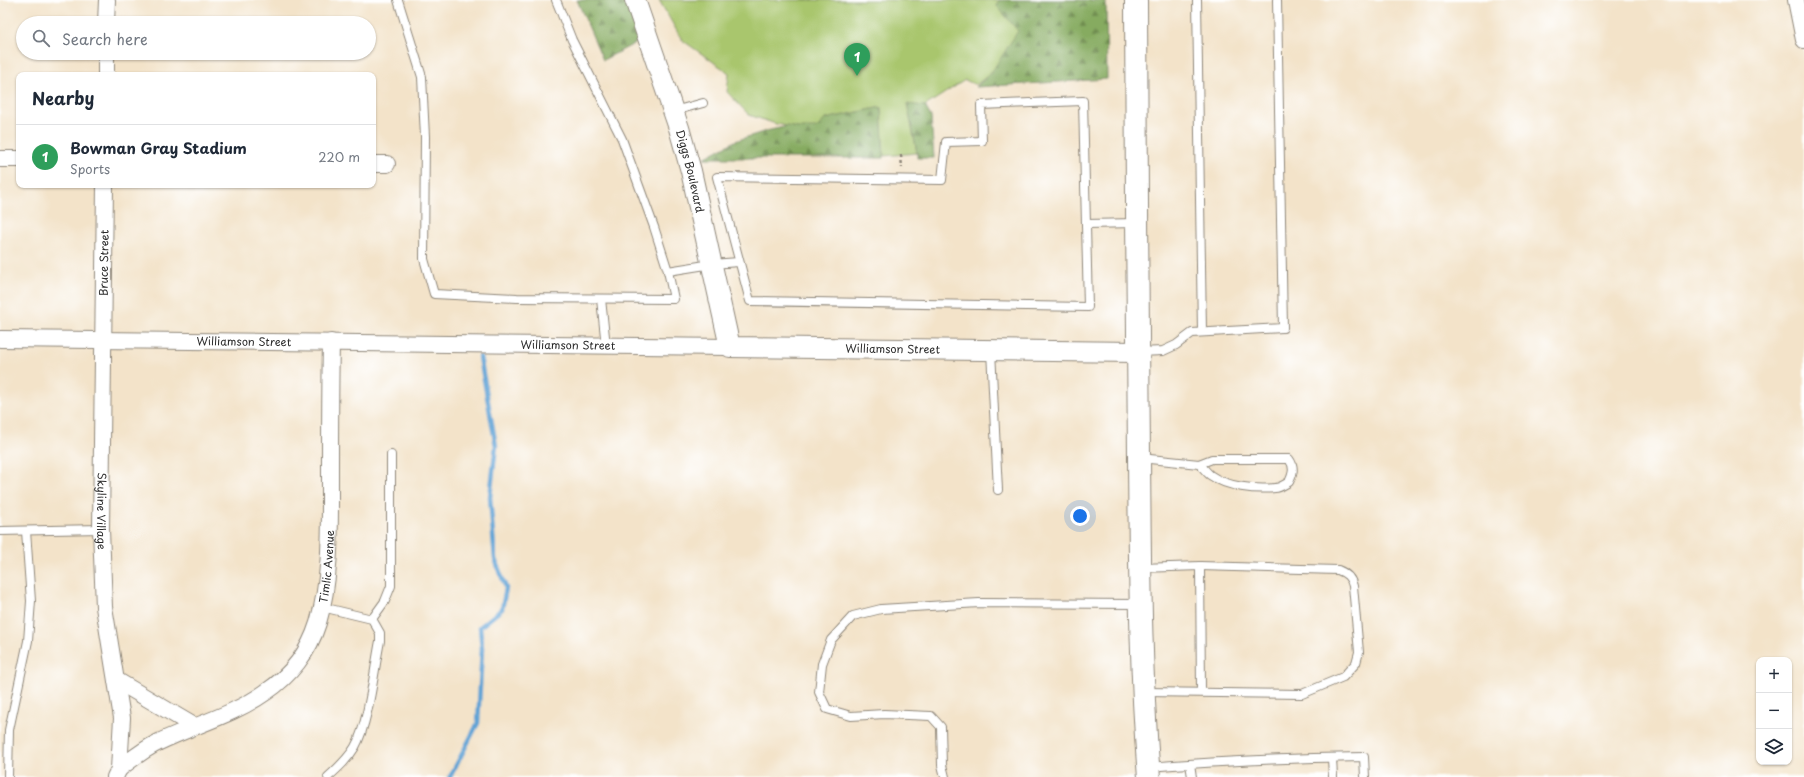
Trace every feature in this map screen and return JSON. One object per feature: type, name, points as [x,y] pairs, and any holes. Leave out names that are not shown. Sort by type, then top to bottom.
[{"type":"main road","points":[[1136,0],[1139,568],[1143,692],[1149,772]]},
{"type":"street","points":[[106,16],[107,0]]},
{"type":"street","name":"Diggs Boulevard","points":[[635,0],[674,111],[691,171],[730,347]]},
{"type":"street","points":[[1796,0],[1804,40]]},
{"type":"street","points":[[106,60],[106,72]]},
{"type":"street","points":[[0,159],[16,159]]},
{"type":"street","name":"Bruce Street","points":[[103,342],[104,188]]},
{"type":"street","name":"Williamson Street","points":[[0,340],[103,342],[331,342],[1137,352]]},
{"type":"street","name":"Skyline Village","points":[[103,342],[101,530],[104,607],[116,680]]},
{"type":"street","name":"Timlic Avenue","points":[[117,773],[140,752],[158,742],[234,710],[264,694],[281,682],[295,667],[307,649],[318,624],[327,570],[330,516],[331,342]]},
{"type":"street","points":[[116,680],[194,726]]},
{"type":"street","name":"Timlic Avenue","points":[[116,680],[122,718],[117,773]]},
{"type":"lane","points":[[398,0],[422,77],[425,144],[424,259],[434,294],[601,299],[674,299],[668,271],[622,139],[572,40],[556,0]]},
{"type":"lane","points":[[1197,0],[1202,332]]},
{"type":"lane","points":[[1137,352],[1163,352],[1176,345],[1192,333],[1283,328],[1277,0]]},
{"type":"lane","points":[[1082,102],[1088,307],[750,301],[739,262],[718,177],[942,180],[946,142],[982,141],[981,105],[1082,102]]},
{"type":"lane","points":[[674,111],[703,103]]},
{"type":"lane","points":[[1086,224],[1137,224]]},
{"type":"lane","points":[[668,271],[712,264],[739,262]]},
{"type":"lane","points":[[601,299],[606,346]]},
{"type":"lane","points":[[991,351],[998,490]]},
{"type":"lane","points":[[372,619],[385,601],[391,586],[391,455]]},
{"type":"lane","points":[[1139,458],[1199,464],[1212,459],[1290,459],[1294,465],[1290,482],[1276,488],[1237,486],[1222,482],[1210,475],[1199,464]]},
{"type":"lane","points":[[0,531],[101,530]]},
{"type":"lane","points":[[8,777],[9,730],[28,641],[31,601],[26,531]]},
{"type":"lane","points":[[1139,568],[1200,566],[1338,570],[1345,573],[1352,580],[1359,652],[1356,663],[1343,677],[1302,694],[1143,692]]},
{"type":"lane","points":[[1200,566],[1201,692]]},
{"type":"lane","points":[[945,777],[942,764],[941,727],[931,716],[884,714],[851,716],[827,709],[819,692],[822,664],[831,640],[853,616],[881,609],[979,603],[1140,604]]},
{"type":"lane","points":[[322,607],[372,619],[380,633],[380,641],[365,720],[355,746],[338,768],[328,777]]},
{"type":"lane","points":[[1149,772],[1190,764],[1223,761],[1364,757],[1365,777]]},
{"type":"lane","points":[[1332,758],[1333,777]]},
{"type":"lane","points":[[1190,764],[1192,777]]},
{"type":"green space","points":[[577,0],[625,0],[640,41],[603,60]]},
{"type":"green space","points":[[659,0],[999,0],[997,6],[1018,31],[991,73],[976,85],[965,80],[925,106],[907,104],[917,153],[884,156],[881,107],[825,119],[817,128],[799,128],[776,124],[749,115],[727,92],[729,73],[682,40]]},
{"type":"green space","points":[[999,0],[1106,0],[1107,79],[976,87],[991,73],[997,6]]},
{"type":"green space","points":[[907,103],[925,106],[931,117],[934,158],[917,158]]},
{"type":"green space","points":[[881,107],[884,158],[704,158],[735,141],[766,131],[788,126],[799,128],[825,119]]},
{"type":"waterway","points":[[450,777],[478,723],[482,649],[480,627],[502,609],[506,588],[495,559],[490,497],[496,446],[480,357]]},
{"type":"place","name":"Bowman Gray Stadium","points":[[857,76]]}]
